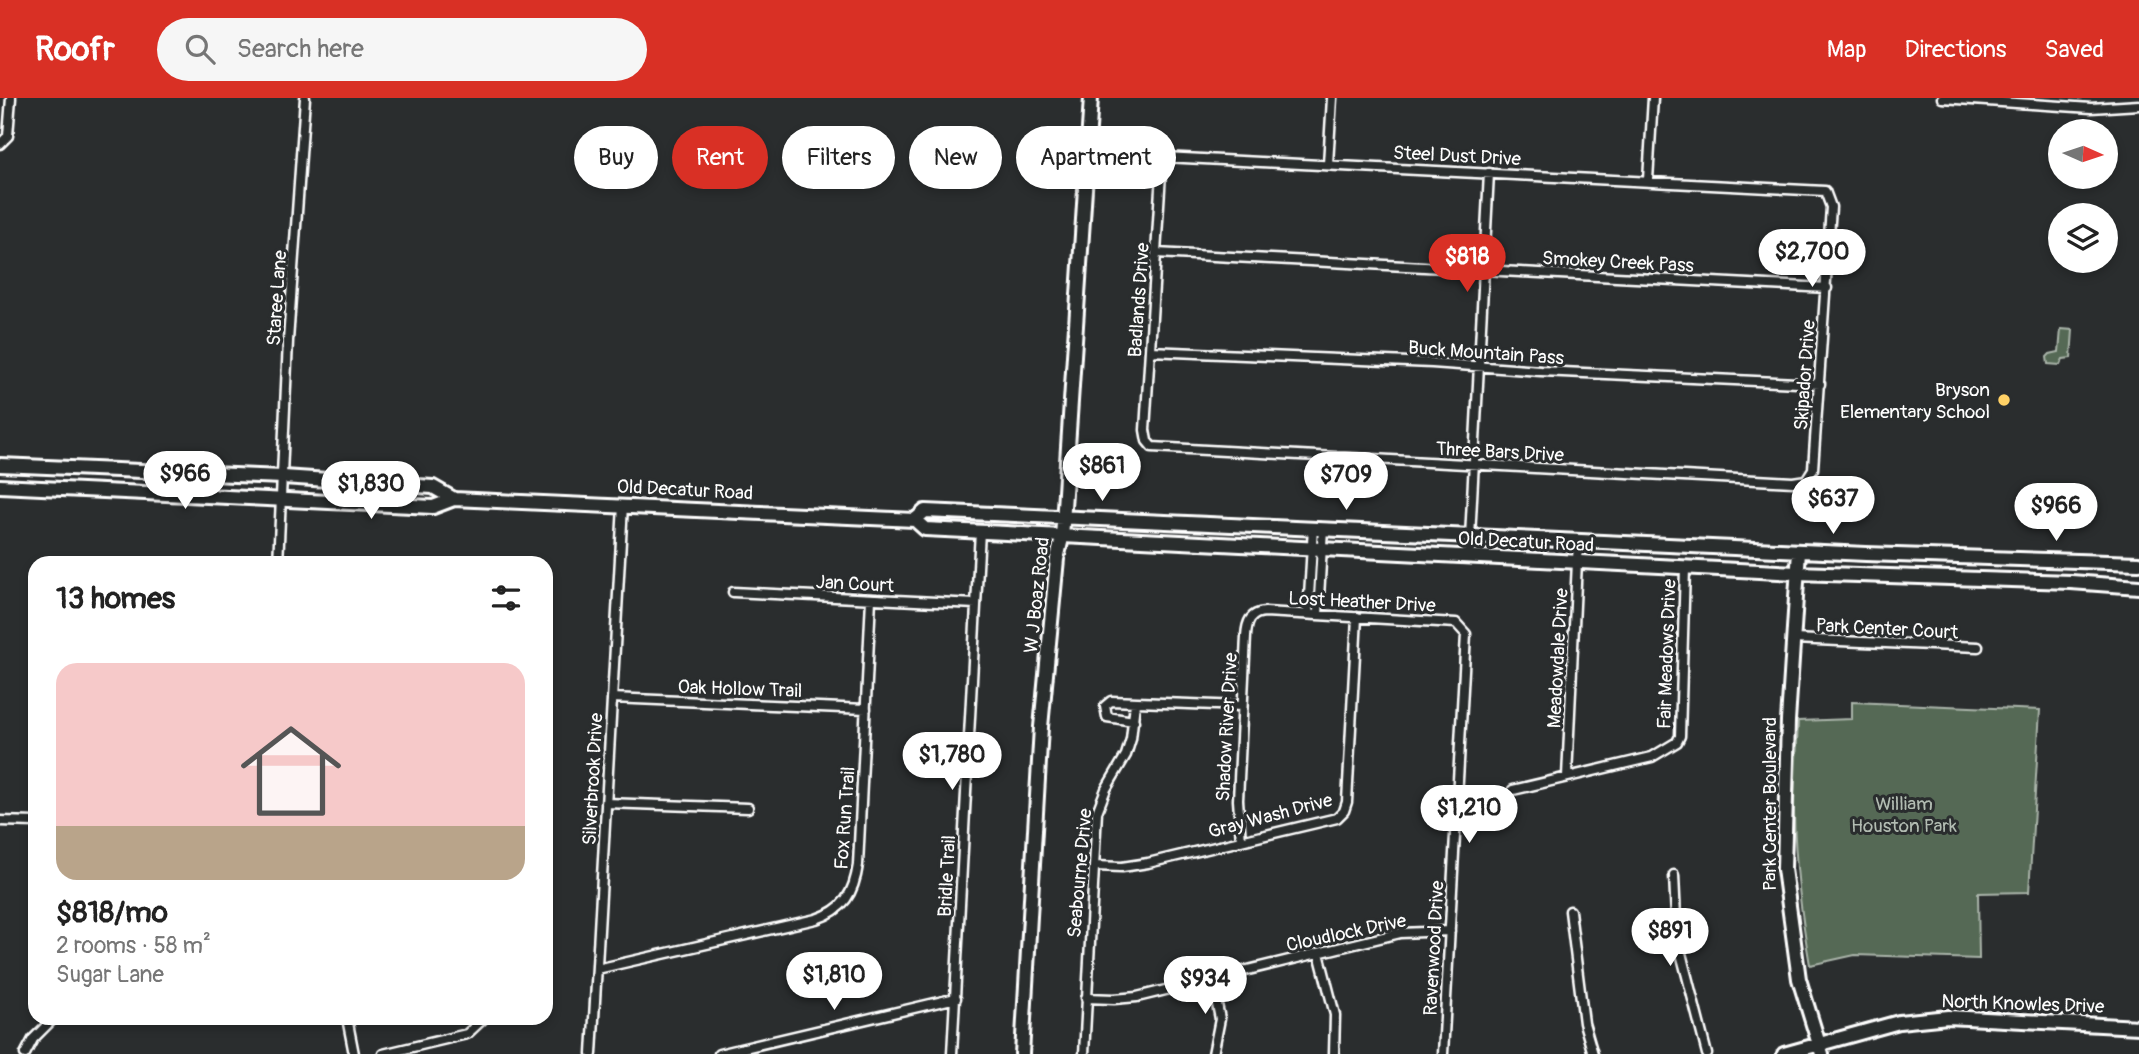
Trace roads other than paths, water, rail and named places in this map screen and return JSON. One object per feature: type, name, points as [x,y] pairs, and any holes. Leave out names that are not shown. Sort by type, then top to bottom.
[{"type":"main road","name":"W J Boaz Road","points":[[1089,126],[1091,98]]},
{"type":"main road","name":"W J Boaz Road","points":[[1021,1054],[1041,727],[1057,559],[1062,538],[1085,189]]},
{"type":"main road","name":"Old Decatur Road","points":[[0,466],[283,477],[433,487],[454,499]]},
{"type":"main road","points":[[147,493],[149,472]]},
{"type":"main road","name":"Old Decatur Road","points":[[0,486],[433,507],[454,499],[623,505],[915,520],[925,529],[1062,538],[2139,587]]},
{"type":"main road","name":"Old Decatur Road","points":[[915,520],[925,511],[1798,551],[2139,562]]},
{"type":"main road","name":"Park Center Boulevard","points":[[1798,551],[1788,721],[1784,869],[1799,979],[1820,1048]]},
{"type":"main road","points":[[1970,580],[1971,557]]},
{"type":"main road","name":"North Knowles Drive","points":[[1784,1054],[1820,1048],[1899,1022],[1948,1017],[2139,1027]]},
{"type":"street","points":[[3,142],[9,132],[11,98]]},
{"type":"street","name":"Staree Lane","points":[[278,556],[289,335],[305,98]]},
{"type":"street","points":[[1328,164],[1332,98]]},
{"type":"street","points":[[1648,180],[1653,98]]},
{"type":"street","points":[[1945,98],[2091,108],[2139,105]]},
{"type":"street","name":"Steel Dust Drive","points":[[1176,158],[1825,191]]},
{"type":"street","points":[[1469,557],[1489,173]]},
{"type":"street","name":"Badlands Drive","points":[[1148,444],[1145,430],[1160,189]]},
{"type":"street","name":"Skipador Drive","points":[[1808,478],[1813,469],[1827,288],[1831,206],[1825,191]]},
{"type":"street","name":"Smokey Creek Pass","points":[[1156,253],[1827,288]]},
{"type":"street","name":"Buck Mountain Pass","points":[[1150,351],[1820,384]]},
{"type":"street","name":"Three Bars Drive","points":[[1148,444],[1164,449],[1793,482],[1808,478]]},
{"type":"street","name":"Silverbrook Drive","points":[[592,1054],[623,505]]},
{"type":"street","points":[[1308,614],[1318,527]]},
{"type":"street","name":"Bridle Trail","points":[[952,1054],[980,531]]},
{"type":"street","name":"Meadowdale Drive","points":[[1567,777],[1578,540]]},
{"type":"street","points":[[1316,550],[1318,615]]},
{"type":"street","name":"Fair Meadows Drive","points":[[1567,777],[1652,757],[1677,742],[1680,736],[1685,568]]},
{"type":"street","name":"Jan Court","points":[[733,592],[976,604]]},
{"type":"street","name":"Fox Run Trail","points":[[597,969],[827,916],[846,901],[856,880],[858,864],[871,599]]},
{"type":"street","name":"Lost Heather Drive","points":[[1252,615],[1265,612],[1456,623],[1466,634]]},
{"type":"street","name":"Shadow River Drive","points":[[1241,841],[1237,811],[1242,706],[1247,626],[1252,615]]},
{"type":"street","name":"Gray Wash Drive","points":[[1094,866],[1137,864],[1337,818],[1346,807],[1357,617]]},
{"type":"street","name":"Ravenwood Drive","points":[[1443,1054],[1466,634]]},
{"type":"street","name":"Park Center Court","points":[[1793,639],[1978,647]]},
{"type":"street","name":"Oak Hollow Trail","points":[[612,698],[866,709]]},
{"type":"street","points":[[1134,721],[1107,717],[1105,706],[1111,701],[1242,706]]},
{"type":"street","name":"Seabourne Drive","points":[[1084,1054],[1097,812],[1106,789],[1126,755],[1135,703]]},
{"type":"street","points":[[1513,790],[1567,777]]},
{"type":"street","points":[[606,803],[748,808]]},
{"type":"street","points":[[0,821],[28,822]]},
{"type":"street","points":[[1674,875],[1681,953],[1707,1054]]},
{"type":"street","points":[[1570,911],[1584,1023],[1593,1054]]},
{"type":"street","name":"Cloudlock Drive","points":[[1086,998],[1137,997],[1400,933],[1450,931]]},
{"type":"street","points":[[1319,953],[1335,1015],[1334,1054]]},
{"type":"street","points":[[1212,979],[1220,1018],[1213,1054]]},
{"type":"street","points":[[719,1054],[956,998]]},
{"type":"street","points":[[25,1054],[33,1039],[47,1025]]},
{"type":"street","points":[[348,1025],[354,1054]]},
{"type":"street","points":[[383,1054],[467,1034],[477,1025]]},
{"type":"place","name":"Bryson Elementary School","points":[[2004,400]]},
{"type":"park label","name":"William Houston Park","points":[[1904,814]]}]
